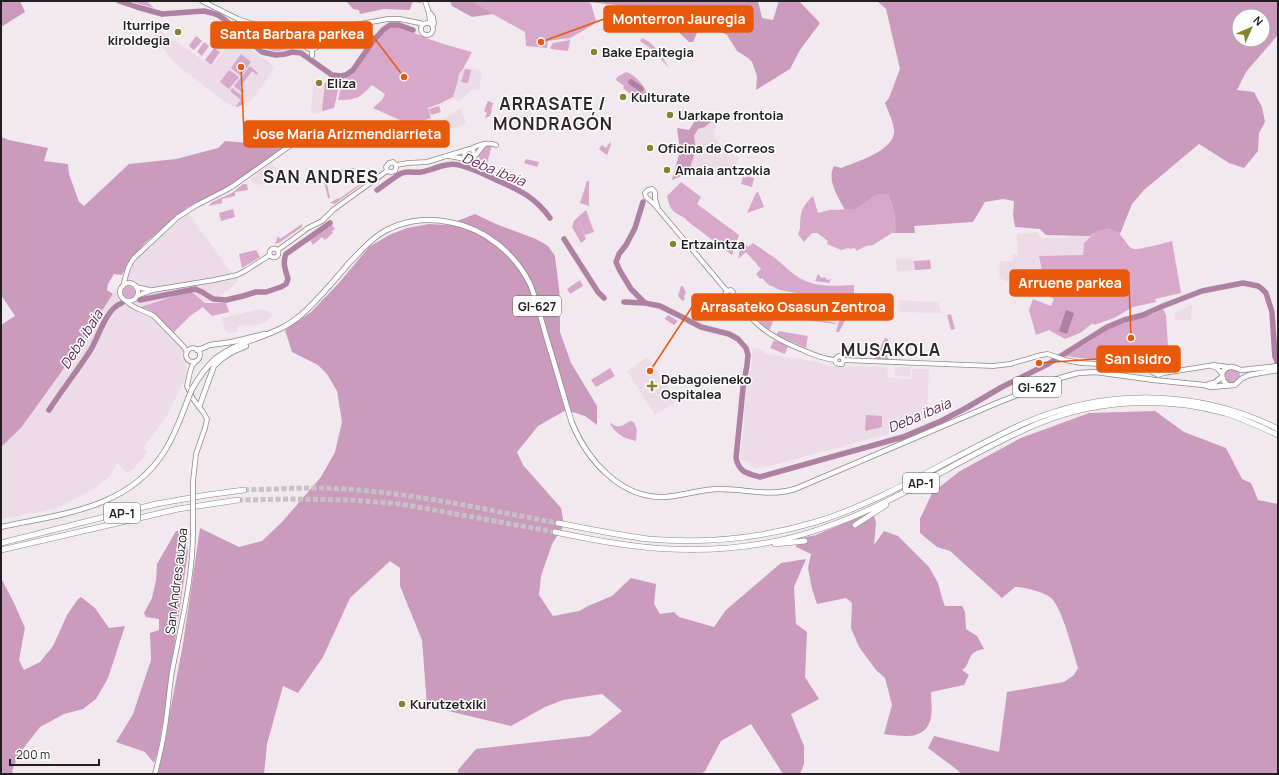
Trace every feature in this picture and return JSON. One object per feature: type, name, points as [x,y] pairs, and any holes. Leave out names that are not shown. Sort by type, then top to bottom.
[{"type":"highway","name":"AP-1","points":[[558,524],[649,539],[724,540],[753,536],[816,522],[878,498],[1024,424],[1078,405],[1125,398],[1190,401],[1228,409],[1278,429]]},
{"type":"highway","name":"AP-1","points":[[556,532],[627,545],[690,550],[730,548],[764,543],[821,529],[854,517],[896,497],[1027,428],[1059,416],[1101,406],[1145,402],[1191,406],[1225,413],[1278,435]]},
{"type":"highway","points":[[1228,409],[1240,411],[1278,425]]},
{"type":"highway","name":"AP-1","points":[[1,543],[156,504],[244,490]]},
{"type":"highway","points":[[855,525],[896,497]]},
{"type":"highway","name":"AP-1","points":[[1,550],[178,509],[238,500]]},
{"type":"highway","points":[[764,543],[770,544],[806,541]]},
{"type":"main road","name":"GI-627","points":[[1,526],[81,510],[122,493],[145,475],[164,452],[175,431],[192,389],[204,370],[217,358],[232,349],[264,337],[296,320],[360,252],[380,234],[400,224],[414,221],[435,220],[455,223],[476,231],[496,242],[506,252],[523,273],[536,300],[567,406],[577,434],[595,461],[613,478],[643,494],[663,497],[718,489],[769,494],[795,490],[997,403],[1060,378],[1078,373],[1096,372],[1211,387],[1235,385],[1241,379],[1275,368]]},
{"type":"main road","points":[[194,349],[201,349],[210,345],[249,338],[283,328]]},
{"type":"main road","points":[[199,407],[214,366],[218,361],[264,337]]},
{"type":"main road","name":"GI-627","points":[[1204,385],[1214,383],[1229,367],[1234,367],[1239,370],[1275,368]]},
{"type":"main road","points":[[1239,370],[1241,379]]},
{"type":"main road","points":[[1222,375],[1223,380],[1228,385]]},
{"type":"street","points":[[202,1],[240,20],[306,41]]},
{"type":"street","points":[[317,40],[343,27],[388,19],[434,24],[435,21],[429,13],[425,1]]},
{"type":"street","points":[[411,22],[421,29],[424,34],[429,35],[433,31],[431,24]]},
{"type":"street","points":[[421,29],[424,24]]},
{"type":"street","points":[[312,50],[306,47],[307,39],[311,37],[317,40]]},
{"type":"street","points":[[312,50],[317,47],[317,40]]},
{"type":"street","points":[[312,50],[312,56]]},
{"type":"street","points":[[194,349],[187,352],[174,336],[154,316],[135,308],[125,300],[121,294],[121,289],[128,268],[133,259],[160,233],[191,208],[230,188],[291,145],[300,137],[305,126]]},
{"type":"street","points":[[388,171],[386,167],[389,163],[393,162],[396,165],[427,162],[485,144],[490,143],[496,145]]},
{"type":"street","points":[[448,156],[471,160],[485,144]]},
{"type":"street","points":[[468,149],[473,150],[475,156]]},
{"type":"street","points":[[466,159],[464,155],[468,149]]},
{"type":"street","points":[[125,300],[130,301],[153,290],[237,275],[270,255],[272,249],[278,250],[308,228],[322,221],[333,210],[388,171],[395,171],[396,165]]},
{"type":"street","points":[[653,199],[658,209],[727,291],[725,293],[726,297],[729,299],[733,297],[752,320],[774,337],[813,355],[835,360],[836,363],[842,364],[843,360],[993,366],[1010,364],[1044,354],[1065,360],[1081,362],[1151,367]]},
{"type":"street","points":[[126,273],[128,279],[136,287],[153,290]]},
{"type":"street","points":[[123,286],[132,284]]},
{"type":"street","points":[[136,287],[138,292],[134,304],[139,309]]},
{"type":"street","points":[[174,336],[194,349]]},
{"type":"street","name":"San Andres auzoa","points":[[155,774],[165,732],[172,672],[181,629],[192,556],[194,525],[193,481],[196,454],[206,428],[207,421],[206,417],[192,399],[187,386],[192,366],[199,356],[194,349]]},
{"type":"street","name":"San Andres auzoa","points":[[187,352],[186,355],[190,372]]},
{"type":"street","points":[[187,359],[191,362],[196,361]]},
{"type":"street","points":[[1177,370],[1169,368],[1162,360],[1153,362],[1151,367],[1152,372],[1156,374],[1214,365],[1229,367]]},
{"type":"street","points":[[1164,373],[1166,365]]},
{"type":"street","points":[[1210,366],[1217,368],[1222,375]]},
{"type":"shaded area","points":[[1,1],[20,1],[25,12],[1,27]]},
{"type":"shaded area","points":[[129,1],[147,1],[154,8]]},
{"type":"shaded area","points":[[346,1],[421,1],[421,3],[412,3],[410,10],[384,9],[360,14],[359,10],[353,9]]},
{"type":"shaded area","points":[[450,1],[471,1],[493,14],[472,17],[452,6]]},
{"type":"shaded area","points":[[588,1],[591,4],[596,21],[593,25],[570,38],[548,41],[547,48],[526,46],[525,32],[471,2]]},
{"type":"shaded area","points":[[588,1],[758,1],[762,18],[773,20],[779,1],[799,1],[820,23],[800,50],[790,69],[756,90],[757,76],[752,62],[737,51],[727,35],[715,29],[699,28],[693,42],[689,42],[660,14],[653,10]]},
{"type":"shaded area","points":[[877,1],[1278,1],[1277,36],[1271,43],[1271,8],[1231,8],[1231,48],[1267,48],[1246,72],[1237,90],[1254,92],[1262,107],[1265,122],[1259,133],[1258,151],[1244,168],[1229,163],[1199,144],[1144,190],[1132,204],[1120,234],[1112,230],[1105,229],[1097,231],[1090,236],[1046,235],[1040,229],[1015,227],[1013,215],[1014,201],[1003,199],[985,202],[973,222],[914,226],[915,233],[895,233],[894,213],[888,194],[877,194],[856,209],[845,210],[832,183],[832,171],[834,166],[841,168],[865,159],[889,144],[893,137],[894,130],[892,120],[885,103],[889,98],[900,69],[886,9]]},
{"type":"shaded area","points":[[400,26],[428,39],[472,52],[459,74],[453,97],[428,108],[431,118],[411,125],[373,108],[382,100],[385,94],[372,85],[364,93],[354,99],[338,100],[342,81],[357,67],[375,41],[382,33],[390,28]]},
{"type":"shaded area","points":[[158,30],[212,66],[231,41],[242,49],[246,46],[274,67],[252,100],[237,107],[233,106],[228,104],[173,62],[155,38]]},
{"type":"shaded area","points":[[196,36],[202,41],[194,50],[189,46]]},
{"type":"shaded area","points":[[254,38],[286,48],[290,39],[300,43],[303,48],[296,47],[275,51],[263,47]]},
{"type":"shaded area","points":[[642,38],[655,47],[670,69],[653,50],[640,41]]},
{"type":"shaded area","points":[[570,40],[568,51],[550,48],[553,43]]},
{"type":"shaded area","points":[[204,42],[209,46],[202,56],[197,52]]},
{"type":"shaded area","points":[[214,48],[220,52],[211,65],[205,60]]},
{"type":"shaded area","points":[[241,54],[251,62],[241,76],[231,68]]},
{"type":"shaded area","points":[[250,66],[258,73],[257,75],[252,71],[240,87],[244,91],[243,93],[234,86]]},
{"type":"shaded area","points":[[464,67],[482,71],[479,89],[472,90],[458,102],[453,97],[459,74]]},
{"type":"shaded area","points":[[465,69],[471,70],[468,83],[461,82]]},
{"type":"shaded area","points":[[229,70],[239,77],[229,89],[220,82]]},
{"type":"shaded area","points":[[626,72],[637,78],[647,92],[648,96],[641,103],[616,80],[617,77]]},
{"type":"shaded area","points":[[314,80],[340,84],[334,108],[317,113],[311,112]]},
{"type":"shaded area","points":[[325,83],[339,86],[334,108],[322,111]]},
{"type":"shaded area","points":[[232,88],[241,95],[244,104],[237,107],[236,106],[241,100],[230,91]]},
{"type":"shaded area","points":[[488,101],[493,103],[492,111],[490,116],[485,118],[487,113],[484,111]]},
{"type":"shaded area","points":[[439,106],[441,112],[431,115],[429,109]]},
{"type":"shaded area","points":[[461,108],[466,124],[429,136],[412,132],[414,129],[426,129]]},
{"type":"shaded area","points":[[696,116],[702,116],[713,120],[705,127],[698,129],[694,136],[696,150],[688,173],[672,180],[680,151],[677,128],[689,130]]},
{"type":"shaded area","points":[[713,120],[716,121],[714,130],[715,137],[719,143],[733,155],[739,157],[733,175],[729,177],[700,175],[689,170],[696,150],[694,136],[698,129],[705,127]]},
{"type":"shaded area","points":[[1,137],[48,148],[44,161],[68,164],[69,174],[79,202],[84,206],[129,164],[176,159],[218,148],[225,141],[249,143],[278,138],[284,147],[232,185],[188,207],[145,243],[129,261],[122,275],[114,274],[108,284],[107,290],[113,294],[62,371],[21,428],[1,447],[1,325],[15,316],[1,295]]},
{"type":"shaded area","points":[[610,142],[611,145],[607,155],[599,149],[602,145],[606,148]]},
{"type":"shaded area","points":[[492,145],[486,167],[480,162],[479,156],[484,146]]},
{"type":"shaded area","points":[[526,159],[539,162],[537,167],[524,163]]},
{"type":"shaded area","points":[[272,163],[285,179],[258,185],[251,181],[251,178]]},
{"type":"shaded area","points":[[355,169],[328,174],[329,178],[326,179],[330,198],[328,198],[323,177],[327,176],[326,173]]},
{"type":"shaded area","points":[[747,176],[754,178],[752,187],[741,184],[743,177],[746,178]]},
{"type":"shaded area","points":[[587,181],[589,181],[589,206],[580,203]]},
{"type":"shaded area","points":[[681,182],[701,197],[697,204],[739,235],[732,255],[671,208],[667,196]]},
{"type":"shaded area","points":[[361,183],[362,184],[335,204],[330,203],[338,198],[339,199]]},
{"type":"shaded area","points":[[243,184],[247,184],[248,190],[235,192],[235,196],[222,199],[222,203],[209,206],[212,202],[232,193]]},
{"type":"shaded area","points":[[758,192],[764,207],[747,213],[756,193]]},
{"type":"shaded area","points":[[877,193],[888,194],[894,213],[895,233],[892,233],[873,245],[866,246],[856,251],[855,248],[841,250],[827,244],[828,241],[817,233],[812,233],[804,242],[798,234],[803,209],[806,203],[813,196],[818,213],[830,210],[856,209]]},
{"type":"shaded area","points":[[233,209],[235,217],[221,221],[219,213]]},
{"type":"shaded area","points":[[586,210],[594,232],[585,235],[578,217]]},
{"type":"shaded area","points":[[188,213],[238,281],[219,297],[205,303],[192,292],[183,293],[142,307],[150,310],[186,346],[187,375],[167,415],[144,447],[147,453],[134,469],[127,473],[117,463],[110,476],[96,488],[55,509],[1,519],[1,447],[21,428],[40,402],[87,335],[113,294],[129,275],[133,264]]},
{"type":"shaded area","points":[[475,214],[496,224],[536,239],[548,246],[555,256],[560,297],[560,332],[571,363],[597,406],[597,425],[585,416],[566,410],[538,426],[517,452],[523,465],[561,508],[564,525],[552,544],[541,576],[539,595],[553,616],[579,611],[612,596],[631,578],[656,584],[654,604],[660,614],[674,612],[679,617],[714,627],[726,610],[781,563],[806,559],[794,587],[796,624],[807,632],[805,677],[819,699],[791,714],[804,746],[804,764],[800,774],[783,774],[751,724],[721,741],[705,771],[701,774],[458,774],[458,770],[476,749],[590,736],[622,711],[602,694],[563,700],[545,707],[511,726],[427,706],[422,640],[400,586],[400,568],[390,561],[350,598],[323,657],[298,693],[283,686],[267,744],[264,774],[158,774],[183,644],[200,528],[239,547],[262,541],[282,522],[321,477],[335,452],[342,422],[337,391],[327,374],[318,365],[292,352],[285,330],[311,312],[338,284],[369,247],[389,235],[407,228],[429,224],[447,225]]},
{"type":"shaded area","points":[[578,217],[586,239],[581,243],[572,227],[574,221]]},
{"type":"shaded area","points":[[302,224],[302,227],[279,243],[275,244],[278,236],[280,239]]},
{"type":"shaded area","points":[[332,225],[335,229],[332,231],[333,233],[325,240],[322,237],[313,245],[310,240]]},
{"type":"shaded area","points":[[1103,229],[1116,232],[1130,247],[1134,249],[1172,241],[1181,293],[1155,299],[1156,302],[1133,307],[1114,318],[1094,325],[1093,323],[1080,333],[1065,339],[1049,330],[1036,335],[1029,310],[1033,299],[1051,306],[1054,299],[1050,297],[1052,293],[1038,288],[1043,276],[1039,256],[1083,255],[1084,243],[1095,232]]},
{"type":"shaded area","points":[[1036,232],[1042,238],[1067,238],[1075,234],[1090,236],[1084,243],[1083,255],[1039,256],[1041,270],[1033,294],[1027,292],[1024,293],[1009,282],[1001,279],[999,274],[1000,261],[1013,261],[1013,254],[1018,255],[1017,234]]},
{"type":"shaded area","points":[[742,240],[748,247],[753,243],[775,258],[798,277],[806,281],[814,284],[832,286],[854,285],[854,300],[840,301],[780,290],[769,285],[762,278],[760,279],[756,274],[761,269],[746,252],[738,259]]},
{"type":"shaded area","points":[[256,250],[260,257],[242,268],[239,254]]},
{"type":"shaded area","points":[[912,258],[913,261],[930,260],[931,269],[897,271],[896,259]]},
{"type":"shaded area","points":[[930,260],[931,269],[915,270],[914,261]]},
{"type":"shaded area","points":[[818,274],[822,278],[825,277],[827,280],[831,279],[829,283],[815,281]]},
{"type":"shaded area","points":[[580,280],[583,286],[570,294],[567,289]]},
{"type":"shaded area","points":[[127,286],[131,286],[135,292],[131,298],[127,298],[123,294],[123,290]]},
{"type":"shaded area","points":[[681,286],[683,286],[686,293],[683,301],[678,296]]},
{"type":"shaded area","points":[[192,292],[205,303],[226,303],[229,312],[212,316],[203,307],[190,316],[173,333],[150,310],[141,307],[183,293]]},
{"type":"shaded area","points":[[899,300],[938,302],[941,313],[899,312]]},
{"type":"shaded area","points":[[1192,305],[1191,320],[1174,320],[1175,312]]},
{"type":"shaded area","points":[[260,309],[271,312],[272,316],[265,323],[238,326],[237,332],[228,333],[225,330],[222,318]]},
{"type":"shaded area","points":[[1163,309],[1166,315],[1168,346],[1161,355],[1143,362],[1104,361],[1065,356],[1089,342],[1108,328],[1153,314]]},
{"type":"shaded area","points":[[1066,310],[1074,313],[1067,334],[1059,331]]},
{"type":"shaded area","points":[[841,314],[847,315],[847,317],[839,332],[836,332]]},
{"type":"shaded area","points":[[951,314],[955,329],[951,330],[947,315]]},
{"type":"shaded area","points":[[668,315],[678,321],[674,325],[665,319]]},
{"type":"shaded area","points":[[804,317],[836,323],[836,324],[804,320]]},
{"type":"shaded area","points":[[756,318],[773,321],[770,329],[768,329]]},
{"type":"shaded area","points":[[779,331],[808,336],[806,348],[777,335]]},
{"type":"shaded area","points":[[885,338],[888,339],[888,343],[883,344],[882,355],[887,355],[888,359],[874,359]]},
{"type":"shaded area","points":[[774,340],[788,346],[785,354],[770,348]]},
{"type":"shaded area","points":[[752,348],[759,348],[767,354],[814,361],[828,366],[887,367],[888,378],[912,379],[912,369],[929,369],[927,420],[899,431],[755,469],[746,461],[741,460],[740,455],[744,428],[743,408],[745,390],[748,385],[752,365]]},
{"type":"shaded area","name":"Debagoieneko Ospitalea","points":[[648,357],[677,401],[655,415],[627,371]]},
{"type":"shaded area","points":[[894,367],[911,367],[910,377],[896,376],[894,374]]},
{"type":"shaded area","points":[[610,368],[615,376],[596,387],[591,380]]},
{"type":"shaded area","points":[[1232,368],[1239,373],[1240,376],[1235,383],[1232,384],[1225,379],[1224,376],[1229,369]]},
{"type":"shaded area","points":[[1155,411],[1184,432],[1226,448],[1242,479],[1251,483],[1258,500],[1278,504],[1278,774],[958,774],[960,772],[928,748],[934,736],[999,752],[1007,692],[1064,682],[1074,675],[1078,668],[1063,620],[1059,610],[1051,598],[1034,590],[1015,587],[1002,598],[950,551],[937,547],[920,533],[920,519],[932,493],[960,471],[1021,438],[1089,413]]},
{"type":"shaded area","points":[[866,415],[882,416],[882,427],[865,431]]},
{"type":"shaded area","points":[[630,421],[634,422],[637,430],[636,441],[621,436],[610,424],[620,426]]},
{"type":"shaded area","points":[[873,511],[876,523],[874,545],[884,531],[898,536],[929,567],[938,583],[945,606],[962,606],[965,612],[966,629],[977,636],[984,649],[972,654],[965,668],[962,670],[969,675],[964,685],[931,692],[932,710],[930,721],[923,732],[911,736],[884,734],[892,705],[885,678],[876,670],[859,647],[851,628],[852,603],[846,598],[817,604],[812,589],[808,568],[811,554],[796,547],[797,539],[816,535]]},
{"type":"shaded area","points":[[176,531],[182,531],[188,551],[164,717],[158,751],[154,763],[145,752],[116,742],[133,714],[151,660],[150,633],[159,630],[159,619],[146,617],[144,613],[152,598],[156,580],[157,564]]},
{"type":"shaded area","points":[[1,578],[25,628],[19,660],[24,670],[40,662],[53,646],[67,615],[81,597],[95,608],[109,628],[125,626],[108,678],[96,699],[83,709],[64,714],[40,727],[19,754],[12,771],[13,774],[1,774]]},
{"type":"waterway","points":[[119,1],[162,14],[204,11],[218,15],[262,52],[276,55],[292,52],[301,53],[332,75],[341,76],[346,75],[353,70],[373,41],[390,25],[399,25],[413,30]]},
{"type":"waterway","points":[[631,82],[641,89]]},
{"type":"waterway","name":"Deba ibaia","points":[[377,190],[402,173],[421,172],[454,164],[478,171],[522,192],[537,203],[550,218]]},
{"type":"waterway","points":[[643,202],[635,228],[626,245],[619,254],[616,262],[631,289],[645,303]]},
{"type":"waterway","name":"Deba ibaia","points":[[140,300],[195,289],[213,299],[226,300],[256,292],[266,292],[281,287],[286,284],[288,279],[284,264],[286,254],[330,223]]},
{"type":"waterway","name":"Deba ibaia","points":[[564,239],[598,292],[604,298]]},
{"type":"waterway","name":"Deba ibaia","points":[[624,302],[645,303],[660,306],[701,327],[729,334],[738,339],[746,348],[748,355],[736,458],[741,469],[760,477],[903,437],[941,421],[1002,387],[1048,364],[1107,327],[1124,320],[1143,315],[1202,291],[1243,283],[1258,286],[1262,289],[1266,293],[1272,312],[1275,357],[1278,364]]},
{"type":"waterway","name":"Deba ibaia","points":[[49,410],[90,351],[111,311],[122,303]]},
{"type":"tunnel","points":[[244,490],[323,488],[382,492],[441,501],[558,523]]},
{"type":"tunnel","points":[[238,500],[351,500],[401,504],[555,532]]},
{"type":"place","name":"Iturripe kiroldegia","points":[[178,32]]},
{"type":"place","name":"Monterron Jauregia","points":[[541,42]]},
{"type":"place","name":"Bake Epaitegia","points":[[594,52]]},
{"type":"place","name":"Jose Maria Arizmendiarrieta","points":[[241,67]]},
{"type":"place","name":"Santa Barbara parkea","points":[[404,77]]},
{"type":"place","name":"Eliza","points":[[319,83]]},
{"type":"place","name":"Kulturate","points":[[623,97]]},
{"type":"place","name":"Uarkape frontoia","points":[[670,115]]},
{"type":"place","name":"Oficina de Correos","points":[[650,148]]},
{"type":"place","name":"Amaia antzokia","points":[[667,170]]},
{"type":"place","name":"Ertzaintza","points":[[673,244]]},
{"type":"place","name":"Arruene parkea","points":[[1131,338]]},
{"type":"place","name":"San Isidro","points":[[1039,363]]},
{"type":"place","name":"Arrasateko Osasun Zentroa","points":[[650,371]]},
{"type":"place","name":"Debagoieneko Ospitalea","points":[[652,386]]},
{"type":"place","name":"Kurutzetxiki","points":[[402,704]]},
{"type":"district","name":"ARRASATE / MONDRAGÓN","points":[[553,113]]},
{"type":"district","name":"SAN ANDRES","points":[[321,176]]},
{"type":"district","name":"MUSAKOLA","points":[[891,349]]}]
